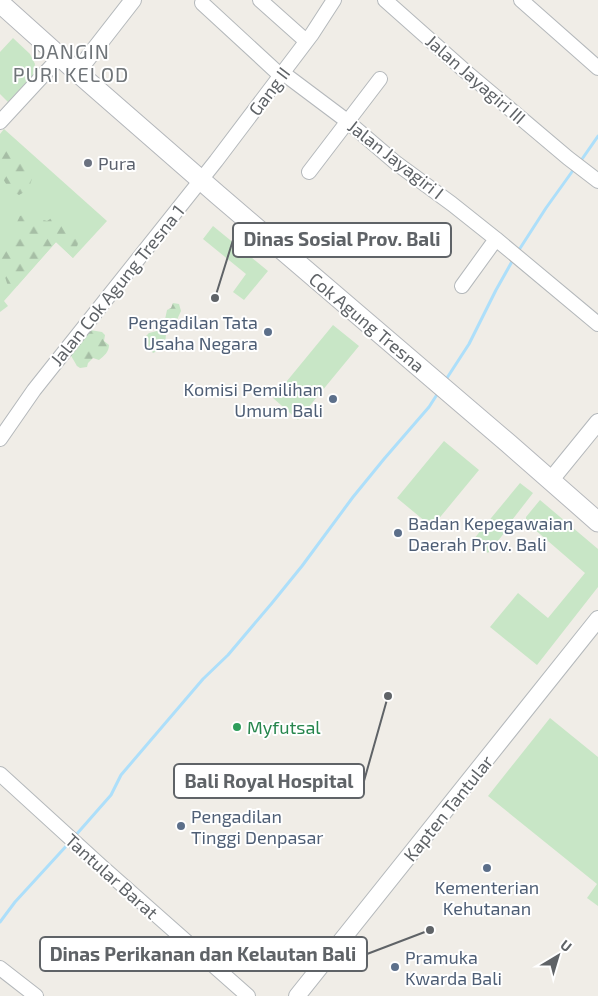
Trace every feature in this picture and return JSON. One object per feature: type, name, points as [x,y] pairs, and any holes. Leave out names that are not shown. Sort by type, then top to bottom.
[{"type":"main road","name":"Cok Agung Tresna","points":[[0,3],[201,180],[598,522]]},
{"type":"street","points":[[77,72],[133,0]]},
{"type":"street","points":[[260,0],[306,41]]},
{"type":"street","name":"Gang II","points":[[201,180],[282,74],[334,0]]},
{"type":"street","name":"Jalan Jayagiri III","points":[[384,0],[568,158],[596,179]]},
{"type":"street","points":[[521,0],[598,68]]},
{"type":"street","name":"Jalan Jayagiri I","points":[[202,4],[282,74],[347,121],[396,163],[496,238],[598,324]]},
{"type":"street","points":[[0,122],[60,57]]},
{"type":"street","points":[[308,172],[380,80]]},
{"type":"street","name":"Jalan Cok Agung Tresna 1","points":[[0,439],[34,390],[201,180]]},
{"type":"street","points":[[462,286],[496,238]]},
{"type":"street","points":[[550,481],[598,422]]},
{"type":"street","name":"Kapten Tantular","points":[[297,996],[598,620]]},
{"type":"street","name":"Tantular Barat","points":[[0,774],[248,996]]},
{"type":"street","points":[[0,968],[36,996]]},
{"type":"green space","points":[[13,38],[30,54],[35,64],[33,75],[8,102],[0,94],[0,52]]},
{"type":"green space","points":[[4,129],[107,221],[73,258],[56,242],[4,301],[8,306],[0,312],[0,134]]},
{"type":"green space","points":[[10,148],[14,157],[30,164],[32,179],[28,190],[19,195],[8,186],[2,176],[0,149]]},
{"type":"green space","points":[[28,213],[36,218],[47,221],[56,215],[64,219],[80,238],[73,258],[56,242],[17,286],[8,286],[0,262],[0,247],[1,245],[3,249],[9,246],[14,228],[20,216]]},
{"type":"green space","points":[[213,226],[268,271],[244,300],[233,292],[246,274],[203,239]]},
{"type":"green space","points":[[173,303],[179,304],[181,311],[175,324],[166,334],[165,345],[153,353],[146,345],[146,336],[157,331],[159,323],[164,324],[167,310],[171,308]]},
{"type":"green space","points":[[333,325],[359,346],[298,420],[273,398]]},
{"type":"green space","points":[[90,330],[102,332],[105,335],[104,341],[109,347],[106,354],[99,360],[93,358],[87,367],[80,368],[70,354]]},
{"type":"green space","points":[[444,441],[479,470],[432,527],[397,498]]},
{"type":"green space","points":[[520,483],[533,493],[488,553],[473,540]]},
{"type":"green space","points":[[540,500],[598,549],[598,587],[537,665],[490,627],[518,593],[548,618],[585,573],[526,522],[526,517]]},
{"type":"green space","points":[[550,718],[598,757],[598,906],[587,898],[597,884],[488,796]]},
{"type":"waterway","points":[[580,162],[598,136]]},
{"type":"waterway","points":[[517,253],[574,169]]},
{"type":"waterway","points":[[445,381],[469,344],[514,258]]},
{"type":"waterway","points":[[75,836],[111,795],[121,775],[203,679],[228,655],[272,603],[353,497],[429,407],[438,393]]},
{"type":"waterway","points":[[0,922],[15,902],[69,843]]},
{"type":"place","name":"Pura","points":[[88,163]]},
{"type":"place","name":"Dinas Sosial Prov. Bali","points":[[215,298]]},
{"type":"place","name":"Pengadilan Tata Usaha Negara","points":[[268,332]]},
{"type":"place","name":"Komisi Pemilihan Umum Bali","points":[[333,399]]},
{"type":"place","name":"Badan Kepegawaian Daerah Prov. Bali","points":[[398,533]]},
{"type":"place","name":"Bali Royal Hospital","points":[[388,696]]},
{"type":"place","name":"Myfutsal","points":[[237,727]]},
{"type":"place","name":"Pengadilan Tinggi Denpasar","points":[[181,826]]},
{"type":"place","name":"Kementerian Kehutanan","points":[[487,868]]},
{"type":"place","name":"Dinas Perikanan dan Kelautan Bali","points":[[430,930]]},
{"type":"place","name":"Pramuka Kwarda Bali","points":[[395,967]]},
{"type":"district","name":"DANGIN PURI KELOD","points":[[71,62]]}]
